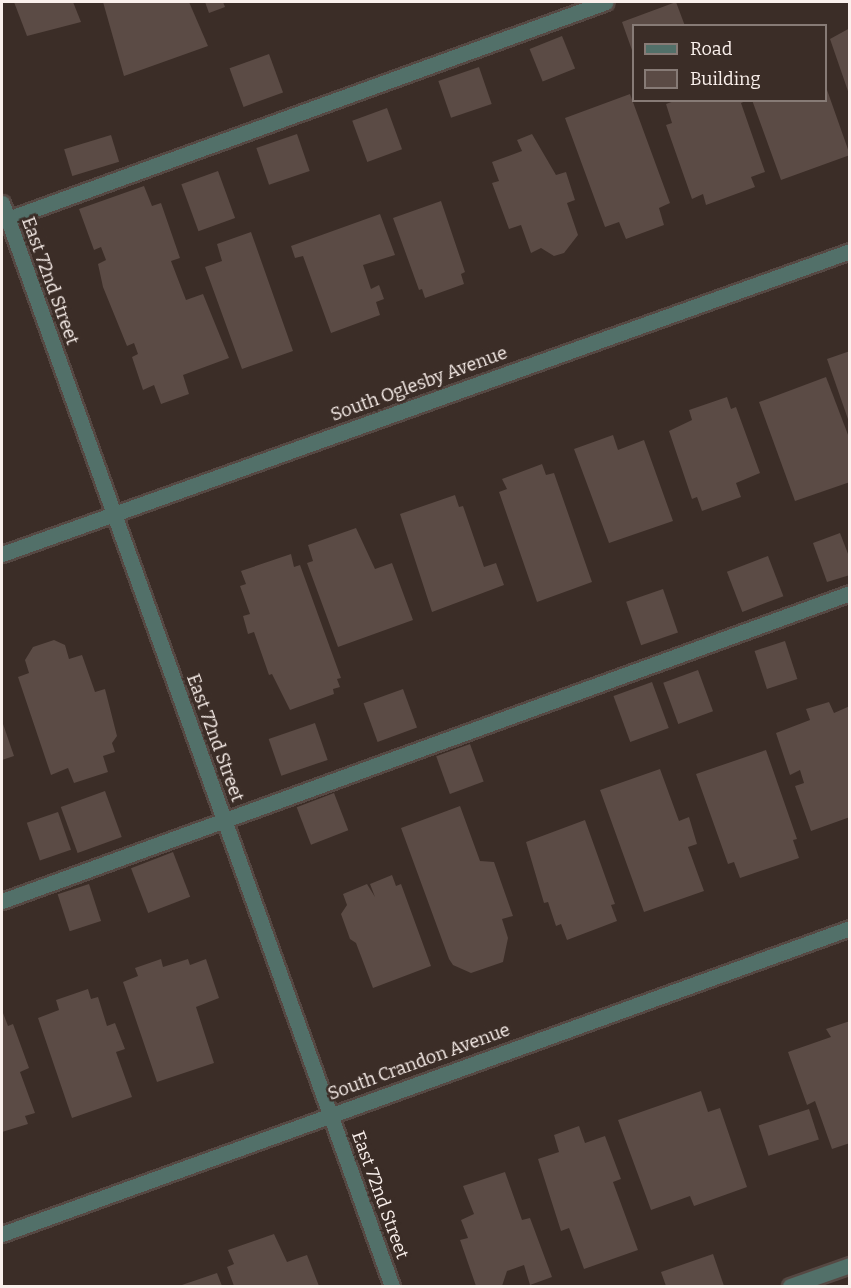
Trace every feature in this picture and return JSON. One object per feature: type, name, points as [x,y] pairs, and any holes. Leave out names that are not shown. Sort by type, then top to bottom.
[{"type":"street","points":[[4,220],[606,2]]},
{"type":"street","name":"East 72nd Street","points":[[2,203],[4,220],[114,514],[392,1287]]},
{"type":"street","name":"South Oglesby Avenue","points":[[2,555],[849,251]]},
{"type":"street","points":[[2,901],[849,593]]},
{"type":"street","name":"South Crandon Avenue","points":[[2,1234],[849,928]]},
{"type":"street","points":[[790,1287],[849,1265]]},
{"type":"building","points":[[14,2],[73,2],[81,22],[27,36]]},
{"type":"building","points":[[103,2],[189,2],[208,46],[124,76]]},
{"type":"building","points":[[205,2],[223,2],[225,7],[209,13]]},
{"type":"building","points":[[676,2],[684,24],[632,24],[632,50],[622,22]]},
{"type":"building","points":[[850,28],[850,94],[849,94],[830,39]]},
{"type":"building","points":[[562,36],[575,68],[543,82],[530,49]]},
{"type":"building","points":[[269,54],[283,93],[244,107],[230,68]]},
{"type":"building","points":[[479,67],[492,104],[451,118],[438,81]]},
{"type":"building","points":[[827,90],[850,155],[781,180],[753,102],[827,102]]},
{"type":"building","points":[[630,94],[670,203],[659,208],[664,225],[626,239],[619,222],[605,227],[565,118]]},
{"type":"building","points":[[672,102],[743,102],[741,103],[765,172],[751,177],[755,187],[706,205],[703,194],[692,199],[666,125],[672,123],[666,104]]},
{"type":"building","points":[[387,108],[402,149],[367,162],[352,121]]},
{"type":"building","points":[[297,134],[310,171],[269,185],[256,148]]},
{"type":"building","points":[[532,134],[556,175],[566,172],[575,200],[567,203],[578,235],[564,253],[554,256],[541,248],[531,253],[521,225],[509,229],[492,183],[499,181],[492,162],[522,151],[517,140]]},
{"type":"building","points":[[111,135],[119,162],[72,176],[64,149]]},
{"type":"building","points":[[218,171],[235,218],[198,231],[181,184]]},
{"type":"building","points":[[144,186],[152,206],[161,203],[180,258],[171,261],[186,300],[203,294],[229,358],[183,375],[189,394],[161,404],[154,385],[143,390],[132,357],[138,354],[134,343],[127,346],[103,287],[98,264],[106,260],[101,247],[94,250],[79,209]]},
{"type":"building","points":[[441,201],[465,272],[461,274],[464,284],[425,298],[422,289],[419,290],[393,218]]},
{"type":"building","points":[[380,214],[395,255],[363,265],[371,289],[379,285],[384,299],[376,302],[380,315],[331,333],[303,256],[295,258],[291,246]]},
{"type":"building","points":[[251,232],[293,351],[242,369],[205,267],[222,261],[217,244]]},
{"type":"building","points":[[850,351],[850,422],[849,422],[827,359]]},
{"type":"building","points":[[826,377],[850,440],[850,482],[795,501],[759,402]]},
{"type":"building","points":[[727,397],[731,409],[736,407],[760,473],[736,483],[741,497],[702,511],[697,497],[692,499],[669,431],[692,420],[689,410]]},
{"type":"building","points":[[613,435],[618,450],[644,440],[673,521],[609,543],[574,449]]},
{"type":"building","points":[[542,464],[546,475],[554,473],[592,582],[537,602],[499,492],[507,489],[502,479]]},
{"type":"building","points":[[455,495],[459,507],[463,506],[484,567],[496,563],[504,585],[432,612],[400,514]]},
{"type":"building","points":[[356,528],[375,569],[392,563],[413,620],[338,647],[307,563],[313,561],[308,545]]},
{"type":"building","points":[[840,533],[850,559],[850,575],[827,582],[813,543]]},
{"type":"building","points":[[291,554],[294,567],[300,565],[341,678],[337,679],[340,687],[333,689],[334,694],[290,710],[272,674],[269,675],[254,632],[248,634],[243,616],[250,614],[240,586],[246,584],[241,571]]},
{"type":"building","points":[[768,556],[783,596],[742,612],[727,572]]},
{"type":"building","points":[[663,589],[678,632],[641,645],[626,602]]},
{"type":"building","points":[[54,640],[65,645],[69,659],[82,655],[95,692],[105,689],[117,736],[112,743],[115,752],[103,756],[108,772],[74,783],[68,768],[51,775],[18,677],[29,673],[25,660],[33,647]]},
{"type":"building","points":[[785,641],[797,679],[767,689],[755,651]]},
{"type":"building","points":[[698,670],[713,711],[678,724],[663,683]]},
{"type":"building","points":[[652,682],[669,728],[630,742],[613,696]]},
{"type":"building","points":[[403,689],[417,728],[378,742],[364,703]]},
{"type":"building","points":[[829,702],[834,713],[850,706],[850,817],[811,831],[795,786],[804,783],[800,770],[790,775],[776,733],[810,720],[806,709]]},
{"type":"building","points":[[2,721],[14,756],[2,760]]},
{"type":"building","points":[[315,723],[328,760],[281,776],[269,739]]},
{"type":"building","points":[[470,744],[484,782],[450,794],[436,756]]},
{"type":"building","points":[[766,750],[797,839],[793,840],[799,858],[740,878],[734,862],[728,864],[696,774]]},
{"type":"building","points":[[660,769],[679,821],[689,817],[697,844],[688,847],[704,891],[644,912],[600,790]]},
{"type":"building","points":[[105,791],[122,837],[78,853],[61,807]]},
{"type":"building","points":[[334,793],[348,830],[311,845],[297,807]]},
{"type":"building","points":[[460,806],[480,861],[494,862],[513,916],[502,919],[508,938],[503,962],[471,973],[453,965],[449,959],[401,828]]},
{"type":"building","points":[[58,812],[71,850],[40,861],[27,823]]},
{"type":"building","points":[[585,820],[615,904],[611,905],[617,921],[567,940],[561,924],[556,926],[548,902],[544,903],[526,842]]},
{"type":"building","points":[[173,852],[190,897],[148,913],[131,868]]},
{"type":"building","points":[[392,875],[396,886],[401,884],[431,966],[373,988],[356,943],[350,939],[341,914],[347,905],[343,894],[367,884],[375,897],[370,884]]},
{"type":"building","points":[[89,884],[101,921],[70,931],[58,894]]},
{"type":"building","points":[[161,959],[163,967],[188,959],[190,965],[206,959],[219,998],[196,1007],[214,1063],[157,1082],[123,982],[138,976],[135,968]]},
{"type":"building","points":[[88,989],[91,999],[98,997],[107,1026],[115,1023],[125,1049],[116,1052],[132,1097],[72,1118],[38,1018],[59,1010],[56,1000]]},
{"type":"building","points":[[3,1013],[8,1026],[13,1024],[29,1068],[20,1072],[35,1113],[25,1116],[28,1124],[2,1132]]},
{"type":"building","points":[[850,1021],[850,1143],[832,1149],[815,1101],[807,1105],[788,1052],[831,1037],[826,1029]]},
{"type":"building","points":[[701,1091],[708,1112],[720,1108],[747,1187],[694,1206],[690,1196],[651,1210],[618,1120]]},
{"type":"building","points":[[809,1109],[819,1139],[768,1156],[759,1125]]},
{"type":"building","points":[[579,1126],[585,1143],[605,1136],[621,1179],[613,1182],[638,1250],[584,1269],[569,1228],[561,1231],[538,1159],[559,1152],[554,1135]]},
{"type":"building","points":[[505,1172],[522,1220],[530,1218],[552,1277],[530,1285],[524,1265],[507,1271],[502,1286],[476,1286],[460,1240],[468,1238],[461,1220],[474,1214],[463,1186]]},
{"type":"building","points":[[274,1234],[287,1262],[307,1255],[319,1286],[234,1286],[227,1267],[234,1264],[228,1250]]},
{"type":"building","points":[[713,1254],[724,1286],[666,1286],[661,1272]]},
{"type":"building","points":[[217,1273],[222,1286],[179,1286]]}]
